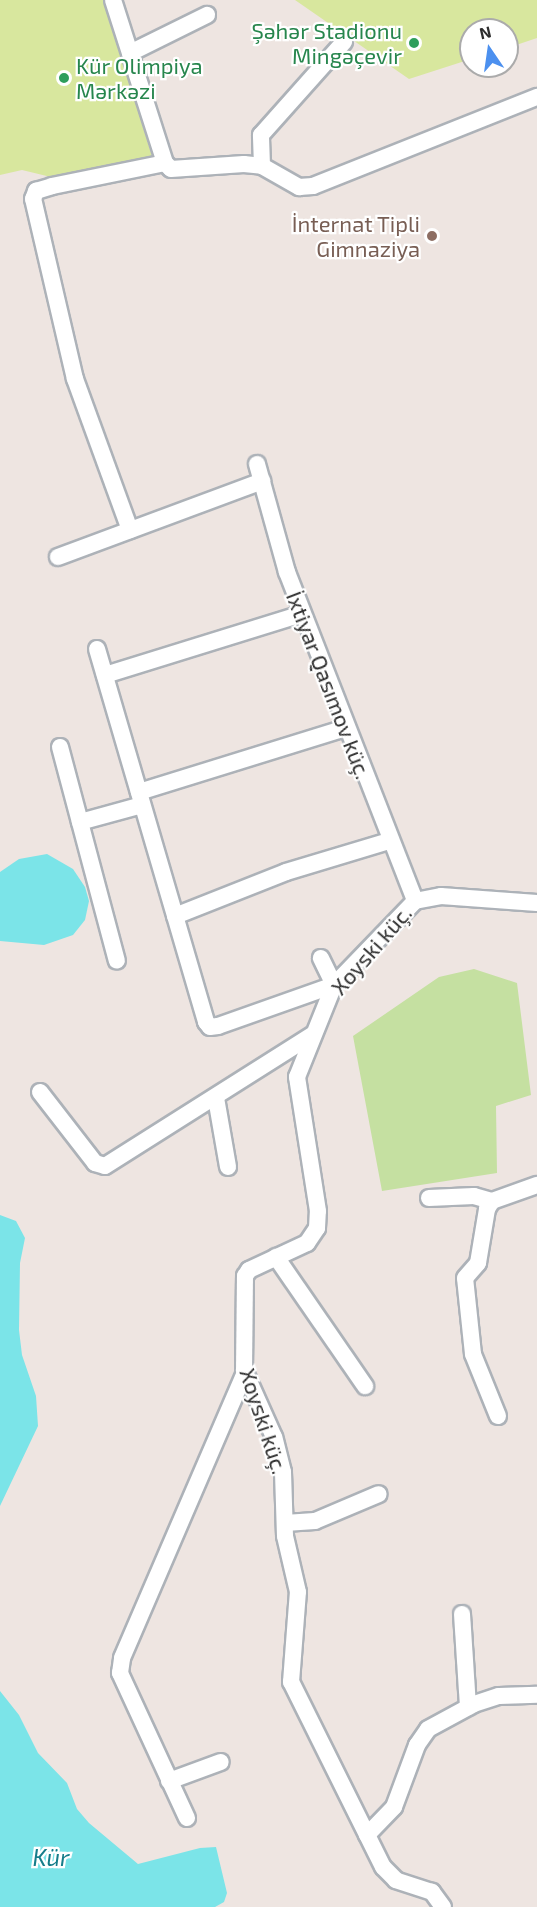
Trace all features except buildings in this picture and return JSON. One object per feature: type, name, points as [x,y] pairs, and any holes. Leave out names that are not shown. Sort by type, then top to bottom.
[{"type":"street","points":[[112,0],[165,163]]},
{"type":"street","points":[[129,53],[207,15]]},
{"type":"street","points":[[262,166],[261,135],[345,42]]},
{"type":"street","points":[[58,556],[130,530],[75,379],[33,199],[36,191],[165,163],[182,171],[244,164],[262,166],[299,187],[313,186],[537,97]]},
{"type":"street","name":"İxtiyar Qasımov küç.","points":[[130,530],[260,472],[279,549],[302,614],[388,841],[415,901]]},
{"type":"street","points":[[105,675],[302,614]]},
{"type":"street","points":[[97,648],[175,916],[210,1027],[334,985],[321,958]]},
{"type":"street","points":[[80,822],[141,798],[346,728]]},
{"type":"street","points":[[60,747],[117,961]]},
{"type":"street","points":[[175,916],[286,873],[388,841]]},
{"type":"street","name":"Xoyski küç.","points":[[443,1907],[432,1892],[396,1880],[383,1868],[291,1682],[299,1603],[285,1523],[283,1472],[273,1437],[245,1372],[245,1276],[249,1270],[307,1243],[317,1228],[318,1211],[297,1077],[334,985],[415,901],[441,896],[537,903]]},
{"type":"street","points":[[39,1092],[96,1163],[105,1166],[216,1098],[312,1035]]},
{"type":"street","points":[[216,1098],[228,1167]]},
{"type":"street","points":[[498,1416],[473,1354],[465,1278],[478,1263],[487,1209],[492,1202],[537,1185]]},
{"type":"street","points":[[429,1197],[474,1196],[492,1202]]},
{"type":"street","points":[[276,1257],[365,1386]]},
{"type":"street","points":[[187,1818],[123,1685],[122,1658],[245,1372]]},
{"type":"street","points":[[285,1523],[315,1521],[379,1494]]},
{"type":"street","points":[[462,1614],[468,1707]]},
{"type":"street","points":[[368,1835],[394,1807],[417,1745],[428,1729],[468,1707],[499,1696],[537,1695]]},
{"type":"street","points":[[169,1781],[221,1762]]},
{"type":"green space","name":"Kür Olimpiya Mərkəzi","points":[[0,0],[104,0],[152,156],[55,178],[22,170],[0,175]]},
{"type":"green space","name":"Şəhər Stadionu Mingəçevir","points":[[295,0],[537,0],[537,38],[519,44],[519,18],[459,18],[459,63],[409,79]]},
{"type":"green space","points":[[474,969],[517,983],[531,1095],[496,1106],[497,1173],[382,1191],[353,1036],[439,977]]},
{"type":"water","points":[[47,854],[73,869],[85,887],[89,901],[85,920],[73,935],[44,945],[0,941],[0,872],[19,859]]},
{"type":"water","points":[[0,1215],[16,1221],[25,1238],[20,1263],[19,1330],[22,1355],[36,1396],[38,1426],[0,1506]]},
{"type":"water","name":"Kür","points":[[0,1691],[19,1715],[38,1753],[67,1783],[77,1809],[89,1823],[138,1864],[200,1848],[216,1847],[227,1893],[224,1902],[215,1907],[0,1907]]},
{"type":"place","name":"Şəhər Stadionu Mingəçevir","points":[[414,43]]},
{"type":"place","name":"Kür Olimpiya Mərkəzi","points":[[64,78]]},
{"type":"place","name":"İnternat Tipli Gimnaziya","points":[[432,236]]}]
